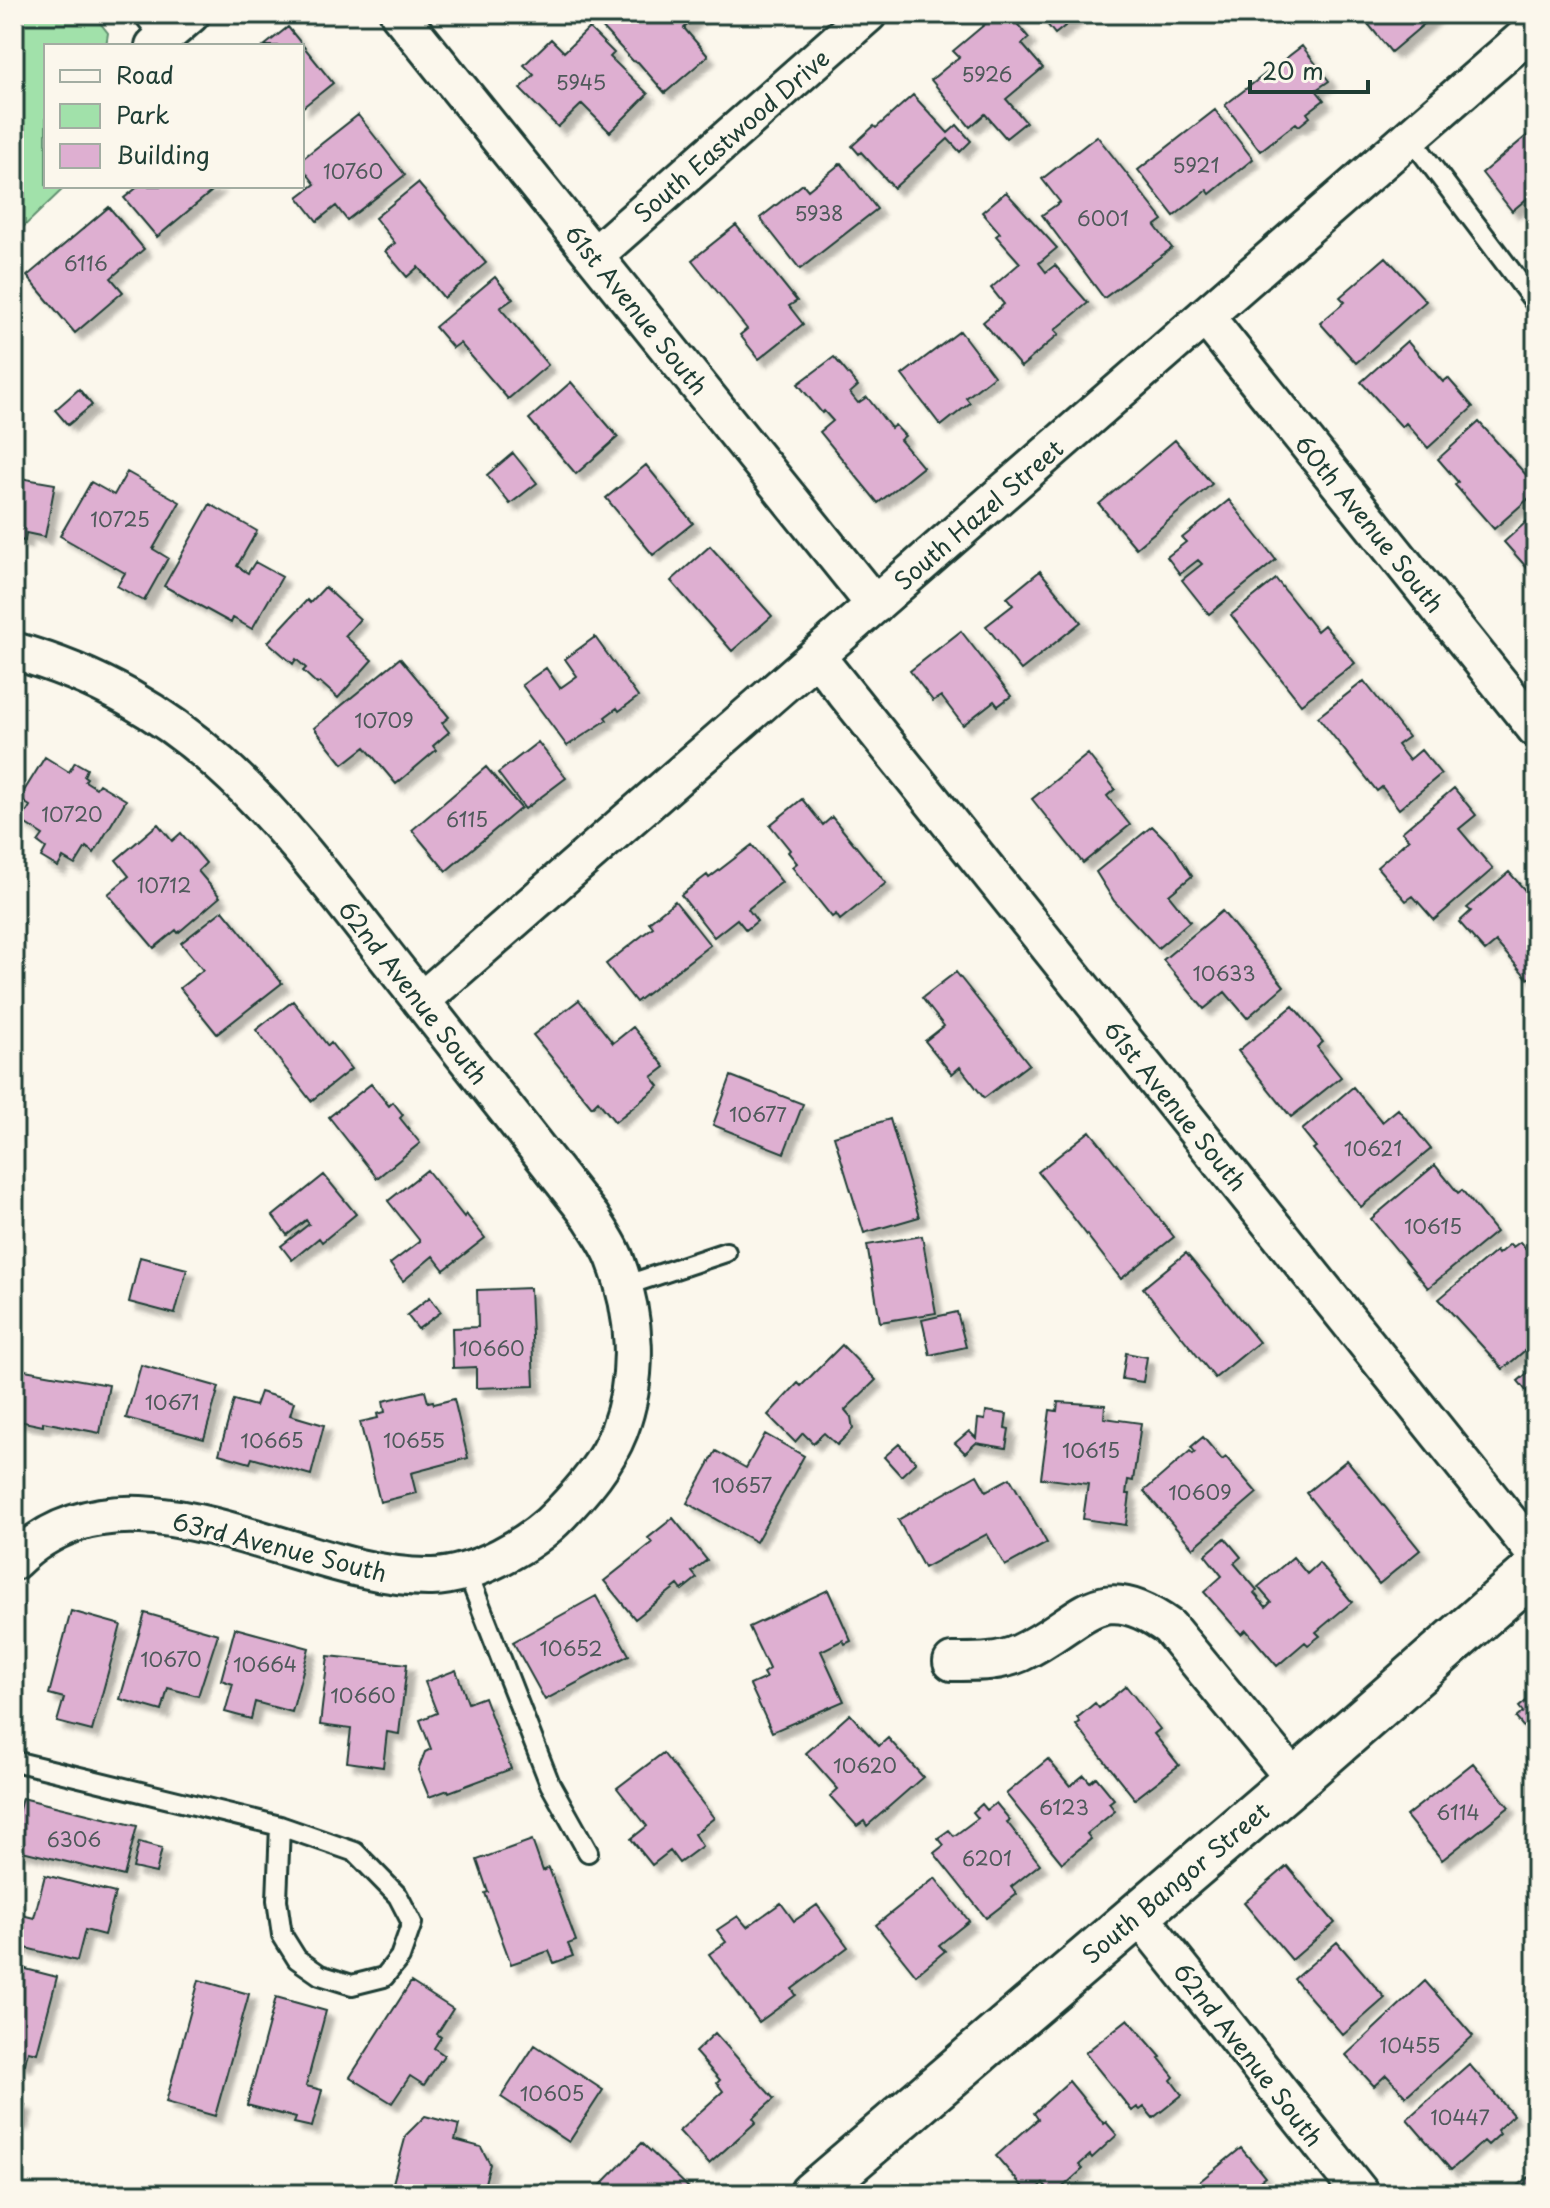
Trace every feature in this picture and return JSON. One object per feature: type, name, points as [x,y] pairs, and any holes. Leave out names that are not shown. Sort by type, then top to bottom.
[{"type":"street","points":[[161,36],[191,14]]},
{"type":"street","name":"61st Avenue South","points":[[399,14],[875,605]]},
{"type":"street","name":"South Eastwood Drive","points":[[594,256],[868,14]]},
{"type":"street","name":"South Hazel Street","points":[[421,1001],[1536,27]]},
{"type":"street","name":"60th Avenue South","points":[[1205,316],[1536,729]]},
{"type":"street","name":"62nd Avenue South","points":[[14,651],[125,697],[159,716],[222,764],[285,827],[591,1217],[615,1258],[629,1304],[635,1348],[629,1405],[609,1455]]},
{"type":"street","name":"61st Avenue South","points":[[816,656],[1536,1555]]},
{"type":"street","name":"63rd Avenue South","points":[[14,1561],[26,1549],[58,1529],[92,1517],[130,1513],[175,1518],[396,1576],[435,1577],[514,1551],[546,1529],[579,1495],[609,1455]]},
{"type":"street","name":"South Bangor Street","points":[[812,2194],[1536,1569]]},
{"type":"street","points":[[952,1662],[988,1662],[1016,1654],[1044,1641],[1085,1611],[1125,1603],[1147,1611],[1169,1627],[1295,1780]]},
{"type":"street","name":"62nd Avenue South","points":[[1137,1913],[1361,2194]]},
{"type":"lane","points":[[161,36],[199,14]]},
{"type":"lane","points":[[1410,137],[1536,304]]},
{"type":"lane","points":[[624,1286],[726,1252]]},
{"type":"lane","points":[[466,1569],[550,1784],[588,1852]]},
{"type":"lane","points":[[14,1761],[280,1826],[355,1852],[398,1896],[412,1923],[400,1957],[384,1977],[352,1985],[320,1975],[297,1959],[282,1935],[277,1900],[280,1826]]},
{"type":"green space","points":[[14,14],[93,14],[108,33],[106,44],[44,44],[44,188],[64,188],[14,236]]},
{"type":"building","points":[[611,14],[700,14],[684,28],[708,56],[665,93],[599,24]]},
{"type":"building","points":[[997,14],[1009,14],[1029,38],[1022,44],[1043,68],[1006,99],[1026,122],[1006,138],[985,114],[970,127],[931,80],[959,57],[953,51]]},
{"type":"building","points":[[1039,14],[1080,14],[1055,34]]},
{"type":"building","points":[[1360,14],[1436,14],[1391,52]]},
{"type":"building","points":[[288,27],[302,44],[267,44]]},
{"type":"building","points":[[589,28],[614,53],[610,57],[648,94],[610,132],[582,104],[558,127],[520,89],[534,75],[524,65],[551,39],[564,52]]},
{"type":"building","points":[[1302,46],[1329,81],[1316,90],[1324,100],[1307,113],[1310,117],[1299,126],[1296,123],[1260,151],[1225,105]]},
{"type":"building","points":[[304,47],[333,83],[304,106]]},
{"type":"building","points":[[913,95],[948,133],[957,125],[971,141],[960,152],[948,139],[894,188],[852,146]]},
{"type":"building","points":[[1215,110],[1253,159],[1210,194],[1207,190],[1174,216],[1138,170]]},
{"type":"building","points":[[358,115],[405,175],[347,220],[336,206],[317,221],[298,197],[315,184],[304,170],[304,157]]},
{"type":"building","points":[[1536,128],[1536,191],[1512,211],[1482,173]]},
{"type":"building","points":[[1097,136],[1163,220],[1155,226],[1172,248],[1104,298],[1042,215],[1060,202],[1042,179]]},
{"type":"building","points":[[841,163],[877,209],[800,269],[760,218],[803,184],[808,190]]},
{"type":"building","points":[[418,183],[486,263],[444,298],[418,267],[407,277],[385,251],[395,243],[375,218]]},
{"type":"building","points":[[136,188],[216,188],[157,237],[124,198]]},
{"type":"building","points":[[1006,192],[1057,248],[1039,263],[1046,272],[1055,265],[1088,303],[1055,330],[1059,334],[1021,367],[983,322],[1004,304],[991,288],[1020,263],[996,236],[1000,233],[982,212]]},
{"type":"building","points":[[109,207],[144,249],[111,278],[123,292],[75,333],[27,276]]},
{"type":"building","points":[[736,225],[797,301],[789,306],[803,324],[759,359],[740,335],[747,329],[692,260]]},
{"type":"building","points":[[1386,257],[1426,301],[1356,363],[1320,323],[1345,302],[1340,297]]},
{"type":"building","points":[[495,277],[513,299],[500,308],[548,365],[508,399],[460,343],[453,348],[435,327]]},
{"type":"building","points":[[960,331],[994,376],[966,398],[970,403],[941,426],[902,375]]},
{"type":"building","points":[[1407,341],[1443,382],[1448,378],[1473,407],[1428,448],[1406,423],[1402,427],[1361,382]]},
{"type":"building","points":[[834,357],[858,386],[850,393],[858,403],[867,397],[891,428],[895,425],[905,436],[900,440],[923,467],[878,503],[820,432],[833,421],[824,411],[822,413],[798,384]]},
{"type":"building","points":[[571,382],[618,437],[576,474],[529,419]]},
{"type":"building","points":[[79,389],[92,405],[68,425],[55,410]]},
{"type":"building","points":[[1479,422],[1536,486],[1536,492],[1494,529],[1455,485],[1458,482],[1438,459]]},
{"type":"building","points":[[1175,440],[1212,484],[1136,548],[1099,504]]},
{"type":"building","points":[[513,453],[537,483],[510,504],[487,475]]},
{"type":"building","points":[[646,465],[693,523],[653,555],[606,498]]},
{"type":"building","points":[[127,472],[180,502],[153,549],[168,558],[144,601],[117,586],[125,573],[60,536],[91,482],[114,495]]},
{"type":"building","points":[[14,477],[55,484],[45,537],[26,533],[25,541],[14,539]]},
{"type":"building","points":[[1229,500],[1276,560],[1209,614],[1182,580],[1202,564],[1198,560],[1180,574],[1167,557],[1186,542],[1182,538]]},
{"type":"building","points":[[210,504],[257,531],[237,566],[248,573],[255,562],[282,577],[252,629],[233,618],[231,623],[164,586]]},
{"type":"building","points":[[1536,513],[1536,578],[1504,542]]},
{"type":"building","points":[[710,546],[772,616],[732,651],[671,581]]},
{"type":"building","points":[[1040,571],[1081,622],[1021,670],[986,626],[1013,605],[1007,598]]},
{"type":"building","points":[[1276,579],[1317,631],[1324,625],[1355,663],[1301,704],[1231,615]]},
{"type":"building","points":[[325,587],[360,619],[345,636],[372,660],[338,698],[303,671],[306,668],[296,659],[293,664],[268,642],[307,600],[310,603]]},
{"type":"building","points":[[961,631],[1011,696],[998,706],[994,701],[963,725],[941,696],[933,701],[910,671]]},
{"type":"building","points":[[595,637],[638,697],[619,711],[617,708],[605,717],[607,720],[567,746],[522,685],[546,668],[560,688],[577,676],[565,659]]},
{"type":"building","points":[[400,658],[449,717],[442,723],[449,732],[433,746],[436,750],[396,784],[365,747],[343,764],[314,728]]},
{"type":"building","points":[[1364,681],[1408,737],[1397,745],[1409,760],[1421,750],[1441,774],[1399,809],[1382,787],[1377,791],[1318,717]]},
{"type":"building","points":[[538,742],[566,778],[525,809],[498,773]]},
{"type":"building","points":[[1088,754],[1115,789],[1107,796],[1130,825],[1083,863],[1032,799]]},
{"type":"building","points":[[45,757],[69,772],[75,762],[87,769],[85,781],[96,788],[99,784],[126,800],[94,853],[86,847],[75,865],[63,858],[58,867],[41,857],[46,848],[38,842],[43,835],[21,821],[30,806],[19,799]]},
{"type":"building","points":[[486,767],[521,808],[446,871],[412,830]]},
{"type":"building","points":[[1454,788],[1476,815],[1459,829],[1493,869],[1434,920],[1413,896],[1406,901],[1377,867],[1409,839],[1402,832]]},
{"type":"building","points":[[802,799],[823,825],[832,817],[886,883],[840,920],[836,914],[832,917],[792,867],[797,863],[770,825]]},
{"type":"building","points":[[158,824],[172,841],[181,833],[206,863],[198,871],[220,897],[178,933],[176,930],[154,948],[108,894],[129,876],[116,860]]},
{"type":"building","points":[[1152,826],[1174,848],[1192,876],[1169,895],[1190,921],[1158,948],[1114,901],[1096,872]]},
{"type":"building","points":[[752,845],[782,882],[748,909],[757,921],[746,930],[737,919],[714,937],[681,895]]},
{"type":"building","points":[[1509,872],[1536,903],[1536,973],[1528,979],[1496,942],[1485,951],[1459,922],[1471,911],[1467,908]]},
{"type":"building","points":[[675,901],[710,945],[636,1002],[606,964],[653,927],[649,922]]},
{"type":"building","points":[[223,910],[282,983],[217,1034],[180,988],[203,970],[181,943]]},
{"type":"building","points":[[1222,911],[1284,986],[1247,1018],[1225,992],[1204,1009],[1163,960]]},
{"type":"building","points":[[956,972],[1029,1064],[984,1098],[960,1067],[952,1074],[925,1041],[944,1026],[922,998]]},
{"type":"building","points":[[579,1000],[613,1043],[633,1027],[665,1067],[652,1077],[659,1086],[615,1122],[598,1101],[592,1107],[533,1035]]},
{"type":"building","points":[[293,1001],[328,1046],[331,1043],[351,1069],[311,1101],[256,1030]]},
{"type":"building","points":[[1293,1006],[1323,1042],[1317,1047],[1341,1077],[1291,1117],[1238,1051]]},
{"type":"building","points":[[731,1076],[803,1104],[784,1153],[713,1125]]},
{"type":"building","points":[[371,1084],[389,1106],[393,1102],[403,1115],[400,1118],[420,1143],[377,1178],[329,1117]]},
{"type":"building","points":[[1353,1087],[1382,1122],[1398,1109],[1431,1149],[1361,1207],[1313,1149],[1316,1147],[1302,1130]]},
{"type":"building","points":[[890,1119],[919,1217],[864,1233],[834,1136]]},
{"type":"building","points":[[1090,1131],[1174,1237],[1121,1279],[1038,1172]]},
{"type":"building","points":[[1435,1165],[1458,1193],[1462,1190],[1496,1232],[1428,1288],[1371,1219]]},
{"type":"building","points":[[427,1170],[485,1238],[444,1270],[433,1256],[403,1281],[390,1264],[420,1241],[388,1201]]},
{"type":"building","points":[[324,1175],[356,1214],[322,1242],[319,1238],[292,1260],[281,1246],[309,1224],[306,1220],[287,1235],[273,1216]]},
{"type":"building","points":[[922,1236],[936,1313],[880,1322],[867,1245]]},
{"type":"building","points":[[1520,1242],[1536,1260],[1536,1295],[1533,1292],[1529,1295],[1536,1303],[1536,1341],[1503,1369],[1439,1299],[1496,1251],[1498,1254],[1510,1244],[1513,1247]]},
{"type":"building","points":[[1186,1253],[1259,1342],[1215,1378],[1143,1288]]},
{"type":"building","points":[[140,1257],[187,1269],[175,1314],[129,1302]]},
{"type":"building","points":[[530,1288],[534,1386],[476,1388],[476,1367],[453,1368],[452,1328],[478,1327],[477,1290]]},
{"type":"building","points":[[430,1297],[441,1312],[418,1329],[407,1315]]},
{"type":"building","points":[[957,1312],[966,1347],[930,1355],[922,1320]]},
{"type":"building","points":[[842,1345],[876,1380],[845,1410],[851,1417],[853,1429],[837,1445],[824,1433],[813,1443],[803,1433],[795,1442],[768,1415],[798,1383],[801,1386]]},
{"type":"building","points":[[1126,1353],[1147,1357],[1143,1382],[1122,1379]]},
{"type":"building","points":[[141,1365],[219,1387],[204,1439],[126,1418]]},
{"type":"building","points":[[1536,1366],[1536,1403],[1518,1381]]},
{"type":"building","points":[[19,1369],[109,1385],[100,1433],[14,1420]]},
{"type":"building","points":[[425,1391],[428,1402],[433,1401],[434,1404],[454,1399],[468,1458],[411,1473],[416,1493],[380,1502],[360,1422],[378,1418],[377,1414],[385,1412],[383,1401]]},
{"type":"building","points":[[260,1392],[294,1402],[290,1415],[324,1425],[311,1475],[252,1458],[250,1463],[219,1454],[234,1400],[255,1406]]},
{"type":"building","points":[[1058,1402],[1105,1405],[1104,1418],[1141,1423],[1133,1481],[1128,1480],[1126,1494],[1130,1494],[1126,1525],[1083,1519],[1088,1484],[1041,1478],[1050,1410],[1057,1411]]},
{"type":"building","points":[[986,1411],[1007,1414],[1005,1428],[1009,1429],[1006,1448],[976,1443],[965,1453],[955,1443],[969,1431],[976,1438],[978,1419],[985,1420]]},
{"type":"building","points":[[765,1434],[804,1456],[756,1542],[687,1503],[716,1451],[746,1468]]},
{"type":"building","points":[[1203,1437],[1222,1460],[1226,1457],[1257,1493],[1193,1548],[1144,1491],[1190,1451],[1193,1454],[1195,1452],[1191,1447]]},
{"type":"building","points":[[899,1444],[916,1462],[901,1476],[884,1457]]},
{"type":"building","points":[[1347,1460],[1420,1550],[1379,1584],[1306,1493]]},
{"type":"building","points":[[977,1475],[986,1491],[1010,1478],[1047,1543],[1005,1566],[987,1534],[924,1568],[898,1520]]},
{"type":"building","points":[[673,1518],[707,1560],[692,1572],[697,1578],[682,1590],[678,1585],[635,1619],[604,1581],[652,1543],[648,1538]]},
{"type":"building","points":[[1225,1538],[1241,1557],[1234,1563],[1257,1590],[1254,1593],[1266,1607],[1271,1602],[1258,1587],[1293,1557],[1307,1574],[1319,1563],[1352,1602],[1316,1632],[1320,1636],[1308,1645],[1305,1642],[1277,1666],[1246,1630],[1241,1634],[1204,1592],[1222,1576],[1205,1555]]},
{"type":"building","points":[[828,1590],[851,1641],[845,1644],[843,1640],[821,1651],[844,1701],[772,1732],[750,1685],[766,1678],[763,1673],[769,1669],[749,1627]]},
{"type":"building","points":[[596,1596],[629,1655],[545,1700],[513,1642]]},
{"type":"building","points":[[71,1611],[121,1625],[92,1731],[57,1722],[64,1698],[49,1694]]},
{"type":"building","points":[[145,1613],[218,1634],[198,1696],[168,1688],[162,1711],[120,1699]]},
{"type":"building","points":[[235,1628],[309,1648],[292,1712],[255,1702],[251,1719],[225,1712],[233,1684],[221,1680]]},
{"type":"building","points":[[328,1656],[407,1664],[399,1734],[387,1732],[383,1767],[347,1762],[351,1729],[320,1725]]},
{"type":"building","points":[[456,1670],[468,1703],[484,1697],[511,1769],[429,1797],[418,1770],[425,1752],[431,1749],[420,1720],[437,1713],[425,1682]]},
{"type":"building","points":[[1126,1686],[1160,1729],[1154,1734],[1179,1765],[1135,1799],[1076,1725],[1080,1722],[1077,1718],[1095,1703],[1099,1708]]},
{"type":"building","points":[[1536,1693],[1536,1742],[1516,1718],[1523,1712],[1519,1707]]},
{"type":"building","points":[[850,1714],[879,1746],[888,1738],[923,1777],[867,1826],[864,1821],[857,1826],[830,1796],[838,1789],[806,1753]]},
{"type":"building","points":[[663,1753],[714,1818],[694,1834],[702,1846],[679,1863],[670,1851],[652,1865],[631,1839],[647,1826],[617,1788]]},
{"type":"building","points":[[1048,1759],[1070,1786],[1084,1775],[1090,1782],[1096,1777],[1114,1799],[1109,1803],[1115,1811],[1087,1834],[1091,1839],[1062,1863],[1006,1794]]},
{"type":"building","points":[[1473,1763],[1509,1807],[1442,1860],[1406,1816]]},
{"type":"building","points":[[22,1798],[137,1826],[124,1876],[14,1849],[14,1829]]},
{"type":"building","points":[[996,1803],[1040,1864],[1011,1887],[1017,1894],[986,1918],[934,1853],[944,1845],[938,1838],[949,1830],[954,1836],[978,1818],[973,1812],[982,1804],[987,1810]]},
{"type":"building","points":[[532,1840],[543,1871],[549,1868],[576,1941],[568,1944],[573,1956],[554,1963],[549,1951],[511,1964],[485,1893],[488,1892],[477,1860]]},
{"type":"building","points":[[139,1842],[162,1848],[156,1873],[133,1868]]},
{"type":"building","points":[[1287,1866],[1335,1923],[1292,1960],[1244,1903]]},
{"type":"building","points":[[45,1875],[115,1893],[104,1935],[85,1930],[77,1961],[14,1945],[14,1913],[34,1918]]},
{"type":"building","points":[[935,1878],[969,1921],[939,1945],[945,1951],[916,1975],[876,1925]]},
{"type":"building","points":[[781,1903],[794,1921],[817,1905],[848,1947],[792,1989],[796,1995],[759,2022],[709,1954],[726,1942],[717,1930],[738,1916],[747,1927]]},
{"type":"building","points":[[1337,1942],[1385,1998],[1343,2035],[1294,1979]]},
{"type":"building","points":[[14,1966],[57,1977],[37,2053],[28,2051],[25,2064],[14,2061]]},
{"type":"building","points":[[199,1980],[249,1994],[215,2116],[166,2102]]},
{"type":"building","points":[[1425,1981],[1473,2036],[1406,2096],[1386,2075],[1374,2086],[1346,2055]]},
{"type":"building","points":[[411,1982],[453,2009],[437,2034],[441,2037],[434,2048],[444,2055],[424,2085],[410,2076],[392,2103],[350,2077]]},
{"type":"building","points":[[276,1997],[326,2011],[306,2086],[322,2090],[312,2127],[294,2123],[296,2118],[247,2105]]},
{"type":"building","points":[[1128,2019],[1161,2057],[1182,2095],[1153,2118],[1144,2107],[1132,2111],[1085,2053]]},
{"type":"building","points":[[715,2033],[774,2099],[753,2118],[756,2122],[709,2164],[679,2131],[723,2091],[717,2083],[720,2080],[695,2052]]},
{"type":"building","points":[[535,2045],[603,2090],[569,2142],[501,2097]]},
{"type":"building","points":[[1469,2064],[1513,2115],[1497,2130],[1500,2134],[1488,2145],[1484,2141],[1451,2170],[1407,2119]]},
{"type":"building","points":[[1069,2081],[1104,2124],[1106,2122],[1117,2135],[1092,2158],[1090,2155],[1079,2165],[1083,2169],[1055,2194],[1043,2184],[1029,2194],[996,2156],[1038,2119],[1034,2113]]},
{"type":"building","points":[[14,2102],[25,2105],[20,2123],[14,2121]]},
{"type":"building","points":[[425,2116],[459,2125],[455,2140],[481,2147],[490,2164],[482,2194],[390,2194],[406,2135]]},
{"type":"building","points":[[642,2143],[688,2187],[681,2194],[592,2194]]},
{"type":"building","points":[[1241,2148],[1265,2177],[1243,2194],[1184,2194]]},
{"type":"building","points":[[1536,2171],[1536,2194],[1508,2194]]}]
